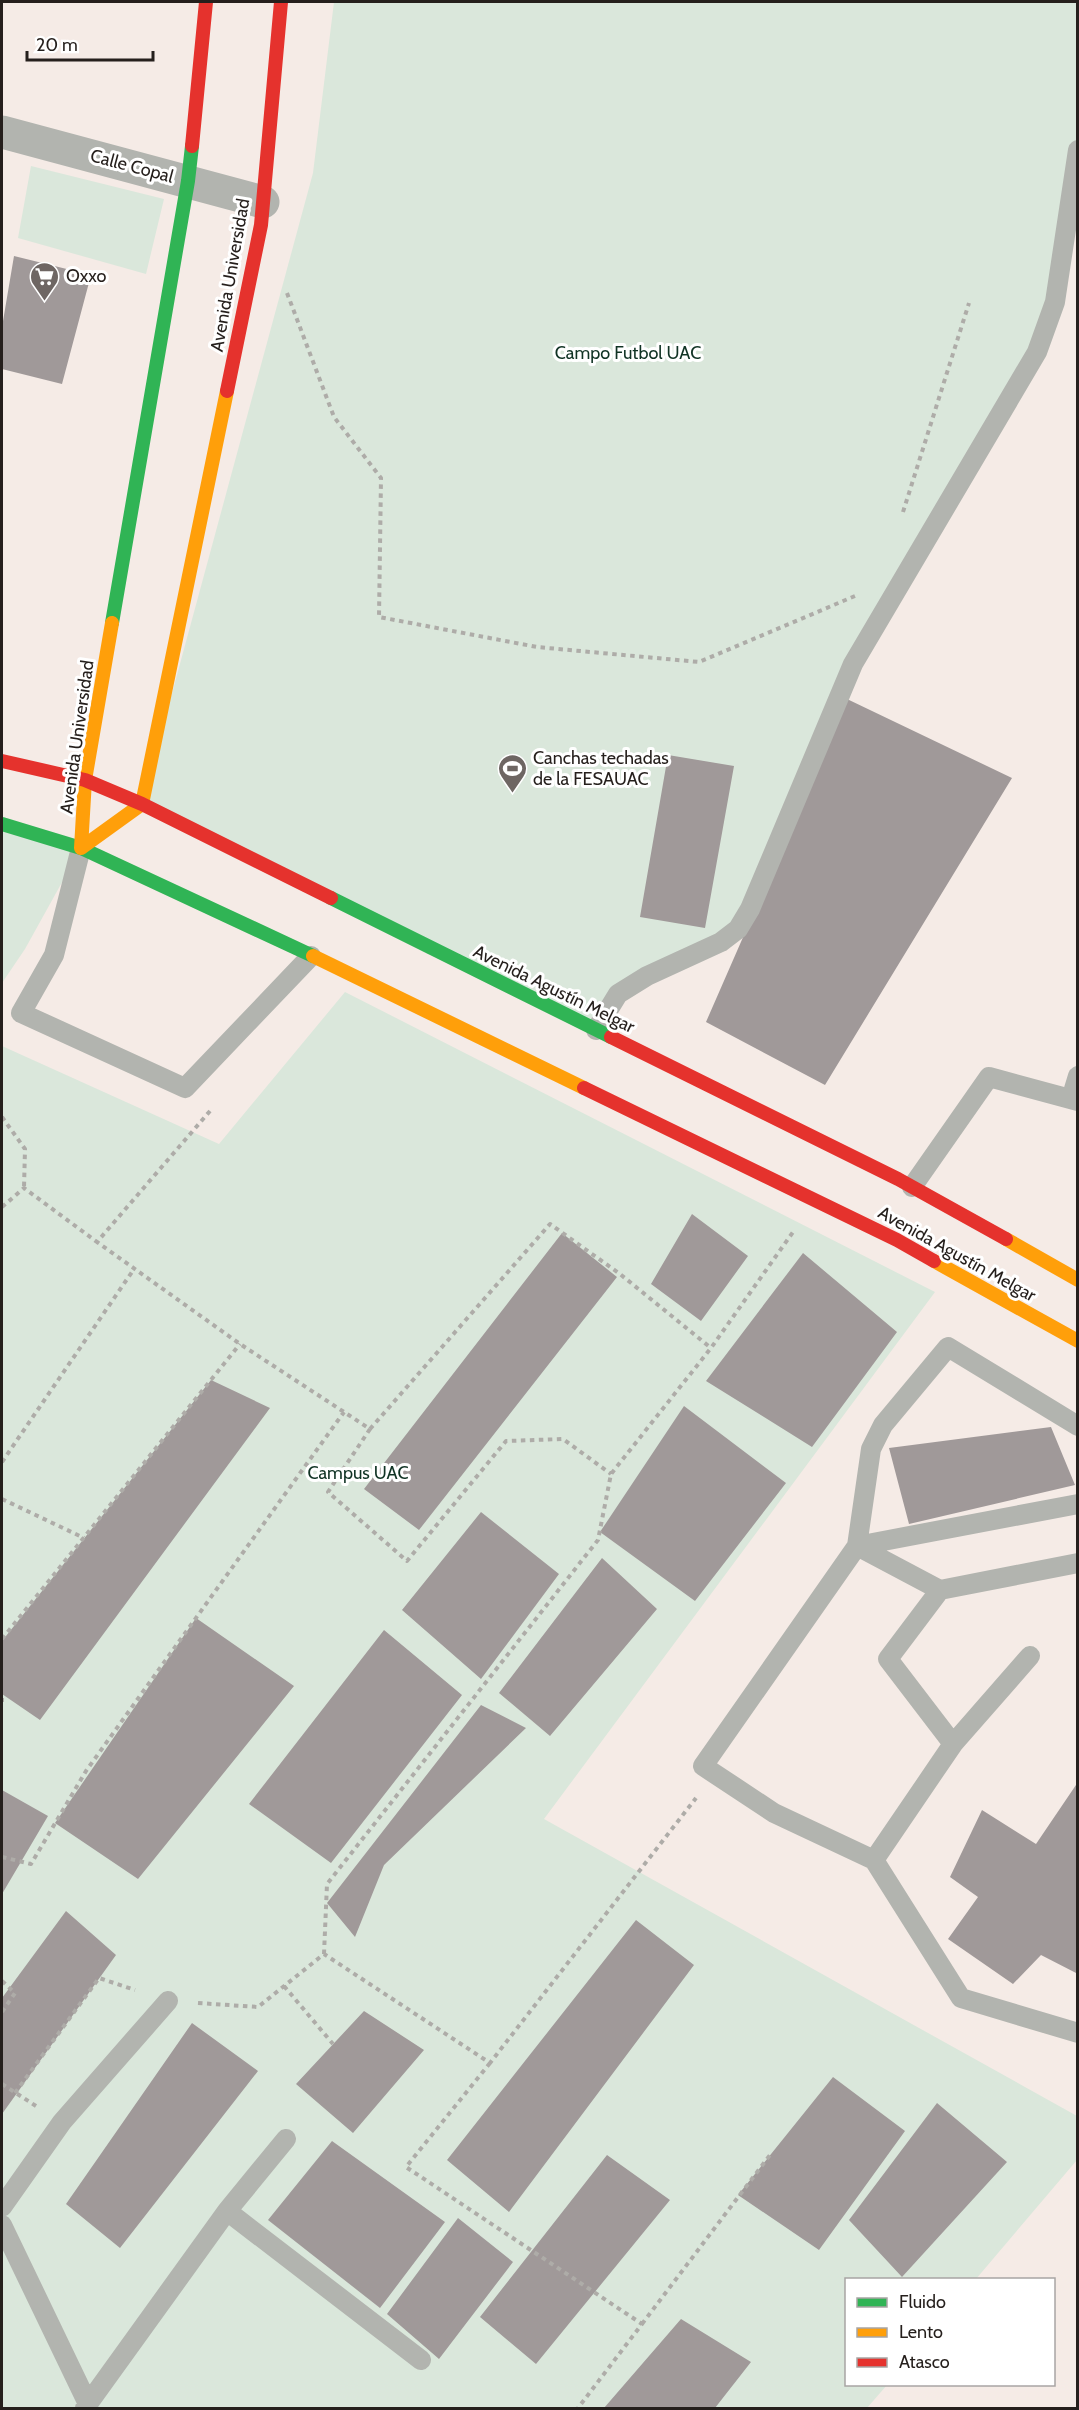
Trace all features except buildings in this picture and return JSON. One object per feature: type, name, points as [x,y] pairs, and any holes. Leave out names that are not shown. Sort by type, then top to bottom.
[{"type":"main road","name":"Avenida Universidad","points":[[81,848],[85,780],[188,181],[206,2]]},
{"type":"main road","name":"Avenida Universidad","points":[[142,804],[261,225],[281,2]]},
{"type":"main road","name":"Avenida Agustín Melgar","points":[[2,761],[85,780],[142,804],[912,1187],[1077,1280]]},
{"type":"main road","points":[[81,848],[142,804]]},
{"type":"main road","name":"Avenida Agustín Melgar","points":[[2,824],[81,848],[311,956],[897,1240],[1077,1341]]},
{"type":"street","name":"Calle Copal","points":[[2,132],[263,202]]},
{"type":"lane","points":[[596,1030],[618,994],[647,976],[721,942],[738,929],[750,909],[853,664],[1037,352],[1055,302],[1077,150]]},
{"type":"lane","points":[[81,848],[54,955],[21,1013],[184,1088],[311,956]]},
{"type":"lane","points":[[912,1187],[990,1077],[1074,1100],[1077,1076]]},
{"type":"lane","points":[[1077,1426],[948,1347],[883,1425],[871,1449],[856,1546],[703,1766],[774,1814],[873,1860],[961,1998],[1077,2033]]},
{"type":"lane","points":[[856,1546],[1077,1504]]},
{"type":"lane","points":[[856,1546],[940,1590],[1077,1563]]},
{"type":"lane","points":[[940,1590],[888,1659],[953,1744]]},
{"type":"lane","points":[[873,1860],[953,1744],[1030,1656]]},
{"type":"lane","points":[[2,2207],[62,2122],[168,2001]]},
{"type":"lane","points":[[2,2224],[86,2406],[227,2211],[286,2139]]},
{"type":"lane","points":[[227,2211],[421,2360]]},
{"type":"path","points":[[285,289],[334,417],[381,478],[379,617],[537,647],[699,662],[858,595]]},
{"type":"path","points":[[901,518],[969,303]]},
{"type":"path","points":[[97,1242],[212,1109]]},
{"type":"path","points":[[2,1117],[25,1149],[24,1188],[2,1207]]},
{"type":"path","points":[[24,1188],[240,1344],[370,1429]]},
{"type":"path","points":[[15,2093],[99,1978],[168,2001],[258,2007],[324,1954],[327,1884],[598,1540],[612,1474],[711,1348],[815,1200]]},
{"type":"path","points":[[612,1474],[563,1439],[506,1441],[407,1560],[328,1492],[370,1429],[550,1224],[620,1274],[711,1348]]},
{"type":"path","points":[[2,1462],[134,1269]]},
{"type":"path","points":[[2,1639],[240,1344]]},
{"type":"path","points":[[2,1857],[31,1864],[86,1772],[344,1412]]},
{"type":"path","points":[[2,1499],[84,1538]]},
{"type":"path","points":[[642,2324],[406,2167],[715,1774]]},
{"type":"path","points":[[324,1954],[490,2063]]},
{"type":"path","points":[[2,1981],[15,1993],[2,2012]]},
{"type":"path","points":[[284,1986],[333,2044]]},
{"type":"path","points":[[2,2084],[62,2122]]},
{"type":"path","points":[[578,2409],[771,2155]]},
{"type":"green space","name":"Campo Futbol UAC","points":[[334,2],[1077,2],[1077,150],[1055,302],[853,664],[750,909],[721,942],[618,994],[596,1030],[142,804],[313,173]]},
{"type":"green space","points":[[31,166],[164,199],[146,274],[18,238]]},
{"type":"green space","points":[[2,820],[81,848],[25,949],[2,983]]},
{"type":"green space","name":"Campus UAC","points":[[345,992],[935,1292],[544,1819],[1077,2116],[1077,2160],[977,2278],[845,2278],[845,2386],[886,2386],[867,2408],[2,2408],[2,1046],[219,1144]]},
{"type":"traffic: fast","points":[[112,623],[188,181],[192,146]]},
{"type":"traffic: fast","points":[[2,824],[81,848],[313,956]]},
{"type":"traffic: fast","points":[[331,898],[611,1037]]},
{"type":"traffic: slow","points":[[81,848],[142,804],[227,391]]},
{"type":"traffic: slow","points":[[81,848],[85,780],[112,623]]},
{"type":"traffic: slow","points":[[313,956],[584,1088]]},
{"type":"traffic: slow","points":[[1006,1239],[1078,1280]]},
{"type":"traffic: slow","points":[[934,1261],[1078,1341]]},
{"type":"traffic: jam","points":[[192,146],[206,2]]},
{"type":"traffic: jam","points":[[227,391],[261,225],[281,2]]},
{"type":"traffic: jam","points":[[2,761],[85,780],[142,804],[331,898]]},
{"type":"traffic: jam","points":[[611,1037],[898,1179],[1006,1239]]},
{"type":"traffic: jam","points":[[584,1088],[897,1240],[934,1261]]},
{"type":"place","name":"Oxxo","points":[[45,302]]},
{"type":"place","name":"Canchas techadas de la FESAUAC","points":[[512,794]]}]
